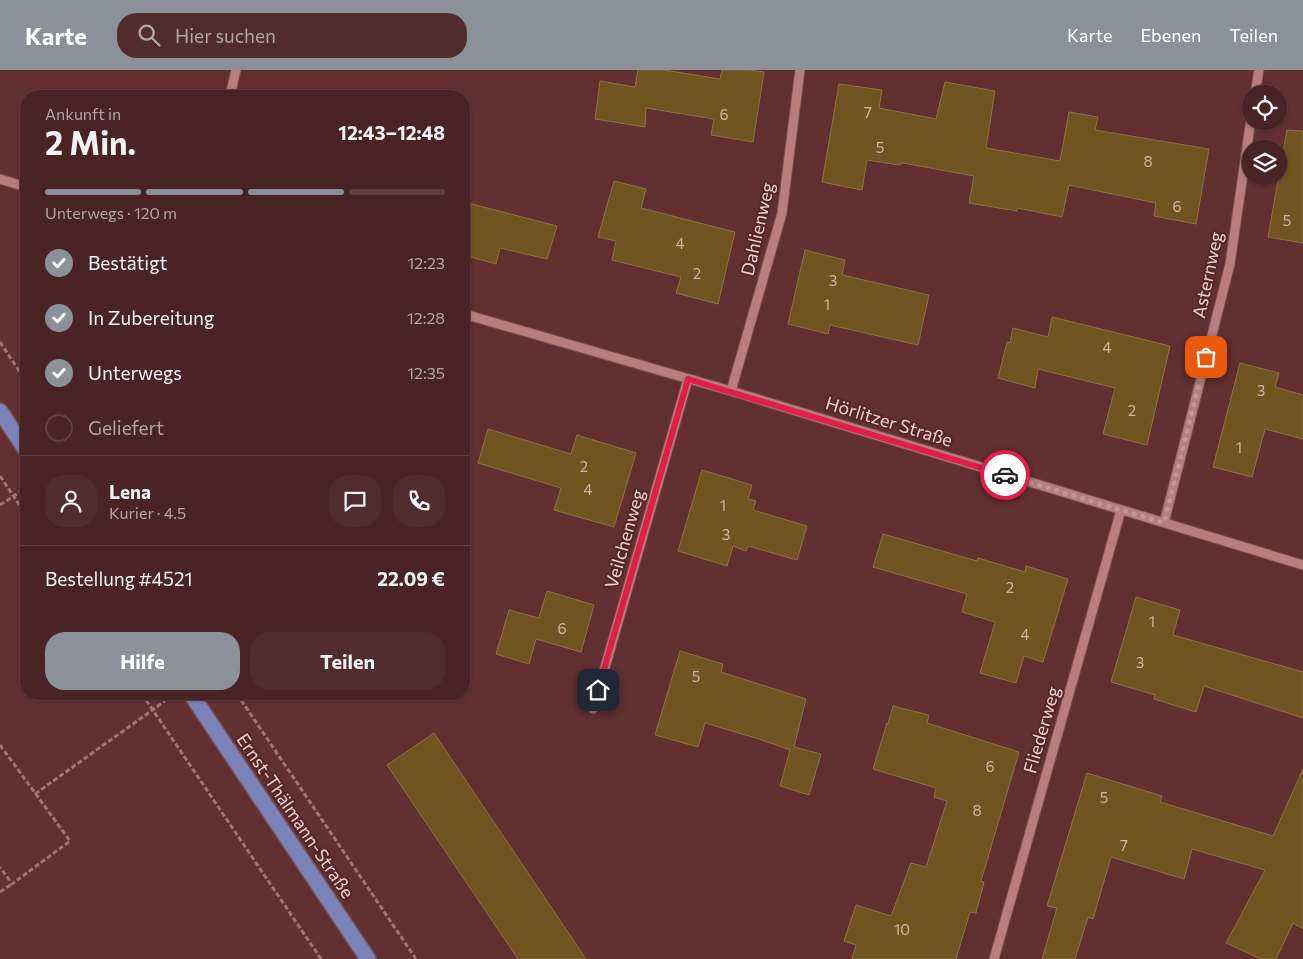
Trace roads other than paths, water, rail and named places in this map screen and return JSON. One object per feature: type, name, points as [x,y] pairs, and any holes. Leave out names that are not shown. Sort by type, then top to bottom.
[{"type":"main road","points":[[0,411],[20,441]]},
{"type":"main road","name":"Ernst-Thälmann-Straße","points":[[195,700],[368,959]]},
{"type":"street","points":[[231,90],[236,70]]},
{"type":"street","name":"Dahlienweg","points":[[731,391],[782,213],[800,70]]},
{"type":"street","points":[[1256,85],[1258,70]]},
{"type":"street","name":"Asternweg","points":[[1164,523],[1230,264],[1249,130]]},
{"type":"street","points":[[0,179],[20,184]]},
{"type":"street","name":"Hörlitzer Straße","points":[[470,316],[731,391],[1303,565]]},
{"type":"street","name":"Veilchenweg","points":[[593,709],[688,379]]},
{"type":"street","name":"Fliederweg","points":[[994,959],[1121,510]]}]
